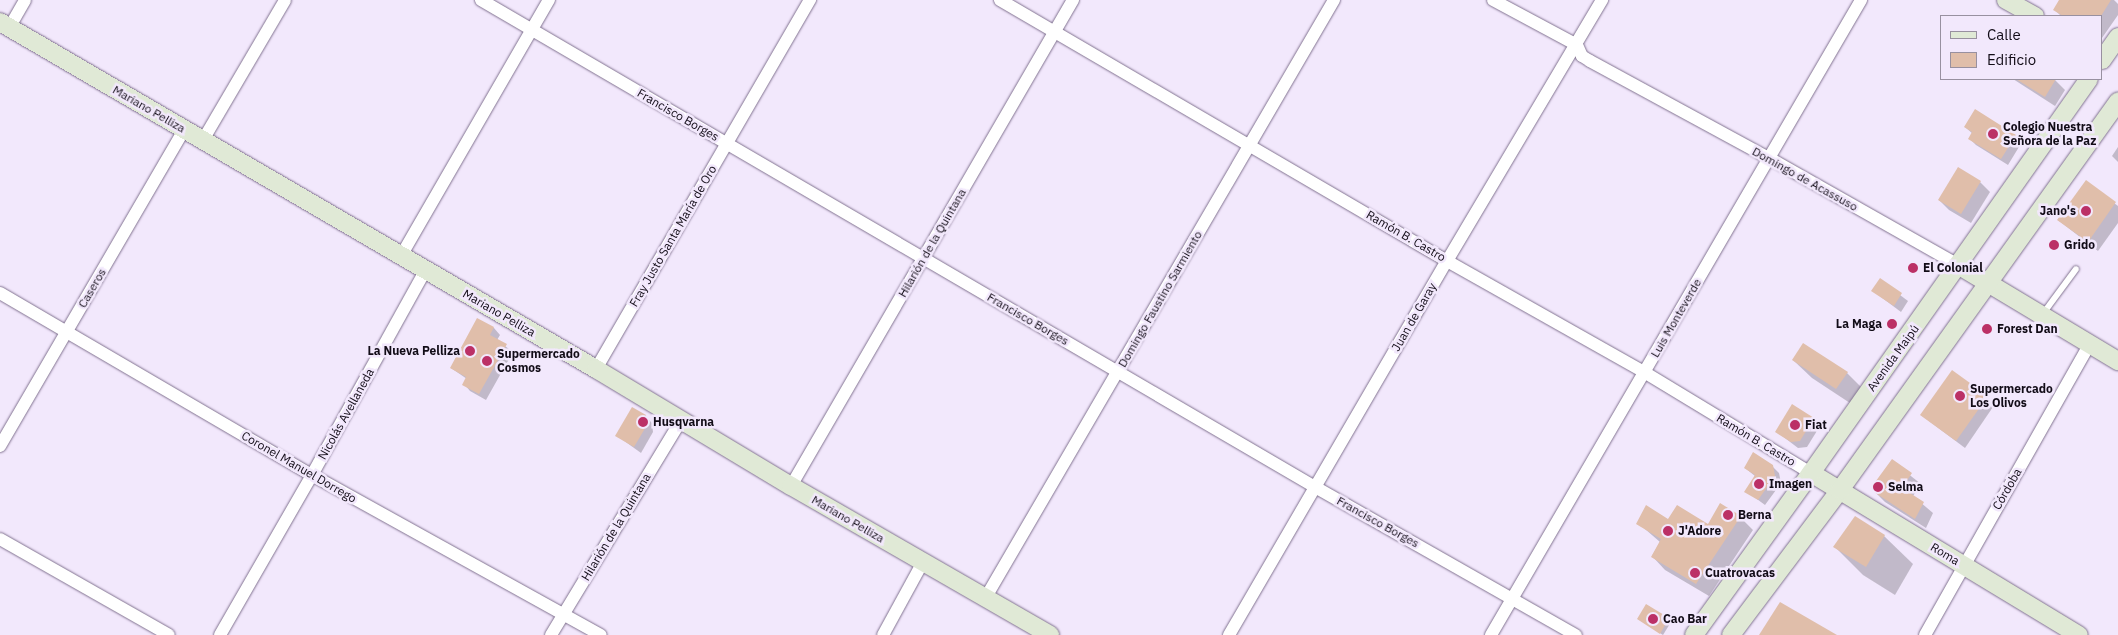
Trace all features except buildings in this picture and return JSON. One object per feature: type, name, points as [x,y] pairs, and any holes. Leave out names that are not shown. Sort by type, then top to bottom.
[{"type":"street","points":[[5,25],[25,0]]},
{"type":"street","points":[[203,140],[285,0]]},
{"type":"street","name":"Francisco Borges","points":[[481,0],[1315,487],[1576,635]]},
{"type":"street","points":[[401,256],[549,0]]},
{"type":"street","name":"Fray Justo Santa María de Oro","points":[[596,368],[810,0]]},
{"type":"street","name":"Ramón B. Castro","points":[[1000,0],[1447,261],[1644,372],[1811,473]]},
{"type":"street","name":"Hilarión de la Quintana","points":[[791,486],[1073,0]]},
{"type":"street","name":"Domingo Faustino Sarmiento","points":[[986,597],[1334,0]]},
{"type":"street","name":"Domingo de Acassuso","points":[[1493,0],[1577,45],[1582,56],[1769,158],[1958,265],[2118,361]]},
{"type":"street","name":"Juan de Garay","points":[[1229,635],[1602,0]]},
{"type":"street","name":"Luis Monteverde","points":[[1491,635],[1861,0]]},
{"type":"street","points":[[2015,2],[2034,15]]},
{"type":"street","name":"Mariano Pelliza","points":[[5,25],[425,271],[596,368],[791,486],[1050,635]]},
{"type":"street","points":[[2107,59],[2118,37]]},
{"type":"street","name":"Avenida Maipú","points":[[1694,635],[1811,473],[2088,80]]},
{"type":"street","points":[[1731,635],[1840,490],[2118,101]]},
{"type":"street","name":"Caseros","points":[[0,446],[184,130]]},
{"type":"street","name":"Nicolás Avellaneda","points":[[220,635],[312,475],[425,271]]},
{"type":"street","name":"Coronel Manuel Dorrego","points":[[0,293],[312,475],[601,635]]},
{"type":"street","name":"Córdoba","points":[[1925,635],[2090,344]]},
{"type":"street","name":"Hilarión de la Quintana","points":[[551,635],[681,420]]},
{"type":"street","name":"Roma","points":[[1811,473],[2079,635]]},
{"type":"street","points":[[0,539],[170,635]]},
{"type":"street","points":[[883,635],[923,562]]},
{"type":"lane","points":[[2042,316],[2076,269]]},
{"type":"place","name":"Colegio Nuestra Señora de la Paz","points":[[1993,134]]},
{"type":"place","name":"Jano's","points":[[2086,211]]},
{"type":"place","name":"Grido","points":[[2054,245]]},
{"type":"place","name":"El Colonial","points":[[1913,268]]},
{"type":"place","name":"La Maga","points":[[1892,324]]},
{"type":"place","name":"Forest Dan","points":[[1987,329]]},
{"type":"place","name":"La Nueva Pelliza","points":[[470,351]]},
{"type":"place","name":"Supermercado Cosmos","points":[[487,361]]},
{"type":"place","name":"Supermercado Los Olivos","points":[[1960,396]]},
{"type":"place","name":"Husqvarna","points":[[643,422]]},
{"type":"place","name":"Fiat","points":[[1795,425]]},
{"type":"place","name":"Imagen","points":[[1759,484]]},
{"type":"place","name":"Selma","points":[[1878,487]]},
{"type":"place","name":"Berna","points":[[1728,515]]},
{"type":"place","name":"J'Adore","points":[[1668,531]]},
{"type":"place","name":"Cuatrovacas","points":[[1695,573]]},
{"type":"place","name":"Cao Bar","points":[[1653,619]]}]
